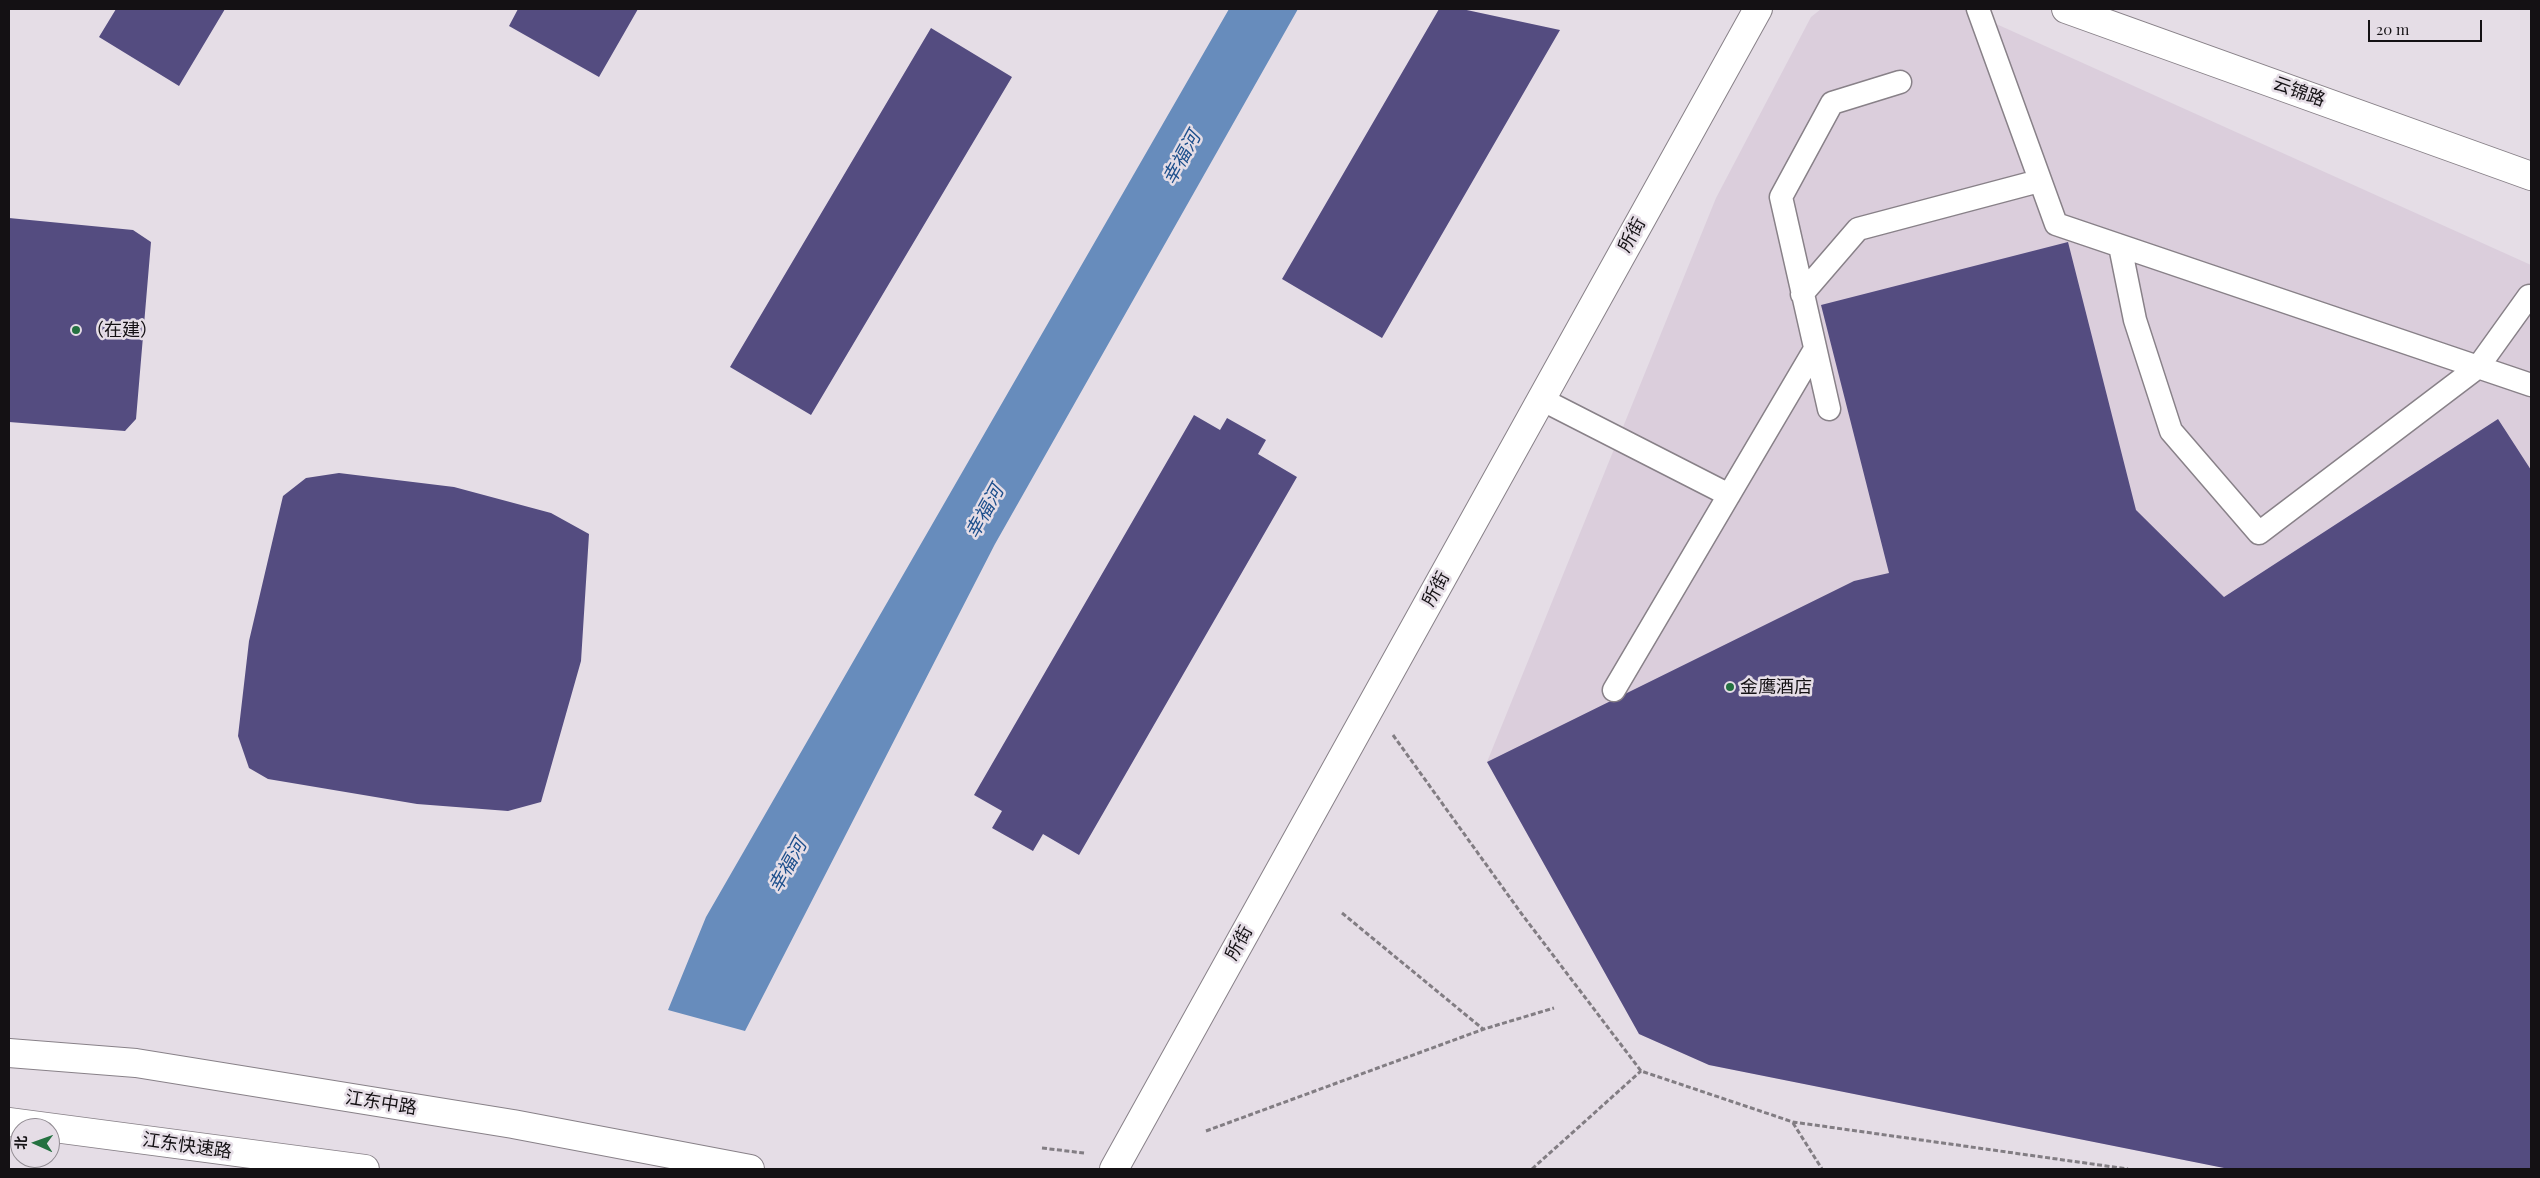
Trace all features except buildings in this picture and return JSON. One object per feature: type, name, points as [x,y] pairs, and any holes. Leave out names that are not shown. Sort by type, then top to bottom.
[{"type":"main road","name":"所街","points":[[1117,1164],[1758,9]]},
{"type":"main road","name":"云锦路","points":[[2066,9],[2531,176]]},
{"type":"main road","name":"江东中路","points":[[9,1053],[136,1062],[513,1124],[750,1169]]},
{"type":"main road","name":"江东快速路","points":[[9,1122],[365,1169]]},
{"type":"lane","points":[[1978,9],[2056,224],[2531,385]]},
{"type":"lane","points":[[1829,409],[1781,197],[1832,103],[1900,82]]},
{"type":"lane","points":[[1802,294],[1858,229],[2040,181]]},
{"type":"lane","points":[[2120,246],[2135,320],[2171,432],[2259,533],[2478,367],[2529,296]]},
{"type":"lane","points":[[1614,690],[1815,349]]},
{"type":"lane","points":[[1541,399],[1729,496]]},
{"type":"path","points":[[1371,705],[1521,913],[1641,1071],[1793,1122],[2128,1169]]},
{"type":"path","points":[[1342,914],[1484,1029]]},
{"type":"path","points":[[1206,1131],[1484,1029],[1554,1008]]},
{"type":"path","points":[[1532,1169],[1641,1071]]},
{"type":"path","points":[[1793,1122],[1822,1169]]},
{"type":"path","points":[[1042,1148],[1117,1164]]},
{"type":"shaded area","points":[[1821,9],[1963,9],[2531,265],[2531,1169],[2229,1169],[1709,1065],[1639,1034],[1487,762],[1716,198],[1811,17]]},
{"type":"water","name":"幸福河","points":[[1229,9],[1298,9],[995,544],[745,1031],[668,1010],[706,917]]},
{"type":"place","name":"（在建）","points":[[76,330]]},
{"type":"place","name":"金鹰酒店","points":[[1730,687]]}]
